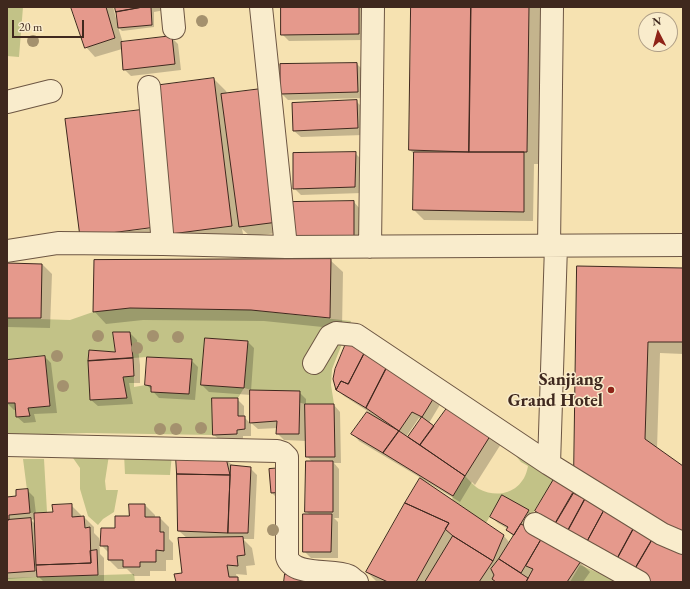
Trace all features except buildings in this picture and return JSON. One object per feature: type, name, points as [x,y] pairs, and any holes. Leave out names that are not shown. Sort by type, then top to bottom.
[{"type":"street","points":[[260,7],[286,247]]},
{"type":"street","points":[[370,247],[373,7]]},
{"type":"street","points":[[549,464],[552,246],[552,7]]},
{"type":"street","points":[[149,87],[163,244]]},
{"type":"street","points":[[7,102],[51,91]]},
{"type":"street","points":[[7,251],[58,243],[286,247],[683,245]]},
{"type":"street","points":[[314,363],[330,336],[336,333],[356,335],[549,464],[662,534],[683,543]]},
{"type":"street","points":[[7,445],[277,451],[283,453],[287,457],[287,557],[289,562],[296,568],[349,576],[357,582]]},
{"type":"street","points":[[535,524],[639,582]]},
{"type":"green space","points":[[7,7],[23,7],[19,57],[7,56]]},
{"type":"green space","points":[[130,308],[251,310],[351,321],[332,369],[331,385],[334,404],[305,404],[244,388],[238,398],[212,398],[213,435],[87,433],[7,435],[7,403],[15,403],[17,417],[29,416],[28,408],[50,406],[45,356],[7,360],[7,318],[70,320],[93,312]],"holes":[[[113,332],[130,332],[133,358],[147,357],[192,359],[151,392],[151,386],[146,385],[134,387],[134,376],[123,377],[127,398],[90,400],[89,351],[115,352]],[[205,338],[248,341],[244,388],[202,385]]]},
{"type":"green space","points":[[518,449],[556,477],[533,513],[527,513],[502,496],[486,523],[452,500],[465,476],[477,488],[495,494],[510,491],[516,487],[522,482],[526,475],[528,466],[521,462],[516,456]]},
{"type":"green space","points":[[124,454],[172,454],[170,475],[125,474]]},
{"type":"green space","points":[[81,455],[109,455],[105,481],[106,490],[118,490],[114,512],[103,519],[98,525],[88,516],[80,489],[80,468],[73,458]]},
{"type":"green space","points":[[23,459],[44,459],[47,512],[30,513]]},
{"type":"green space","points":[[580,565],[613,579],[612,582],[570,582]]},
{"type":"green space","points":[[134,574],[135,582],[7,582],[7,578]]},
{"type":"place","name":"Sanjiang Grand Hotel","points":[[611,390]]}]
